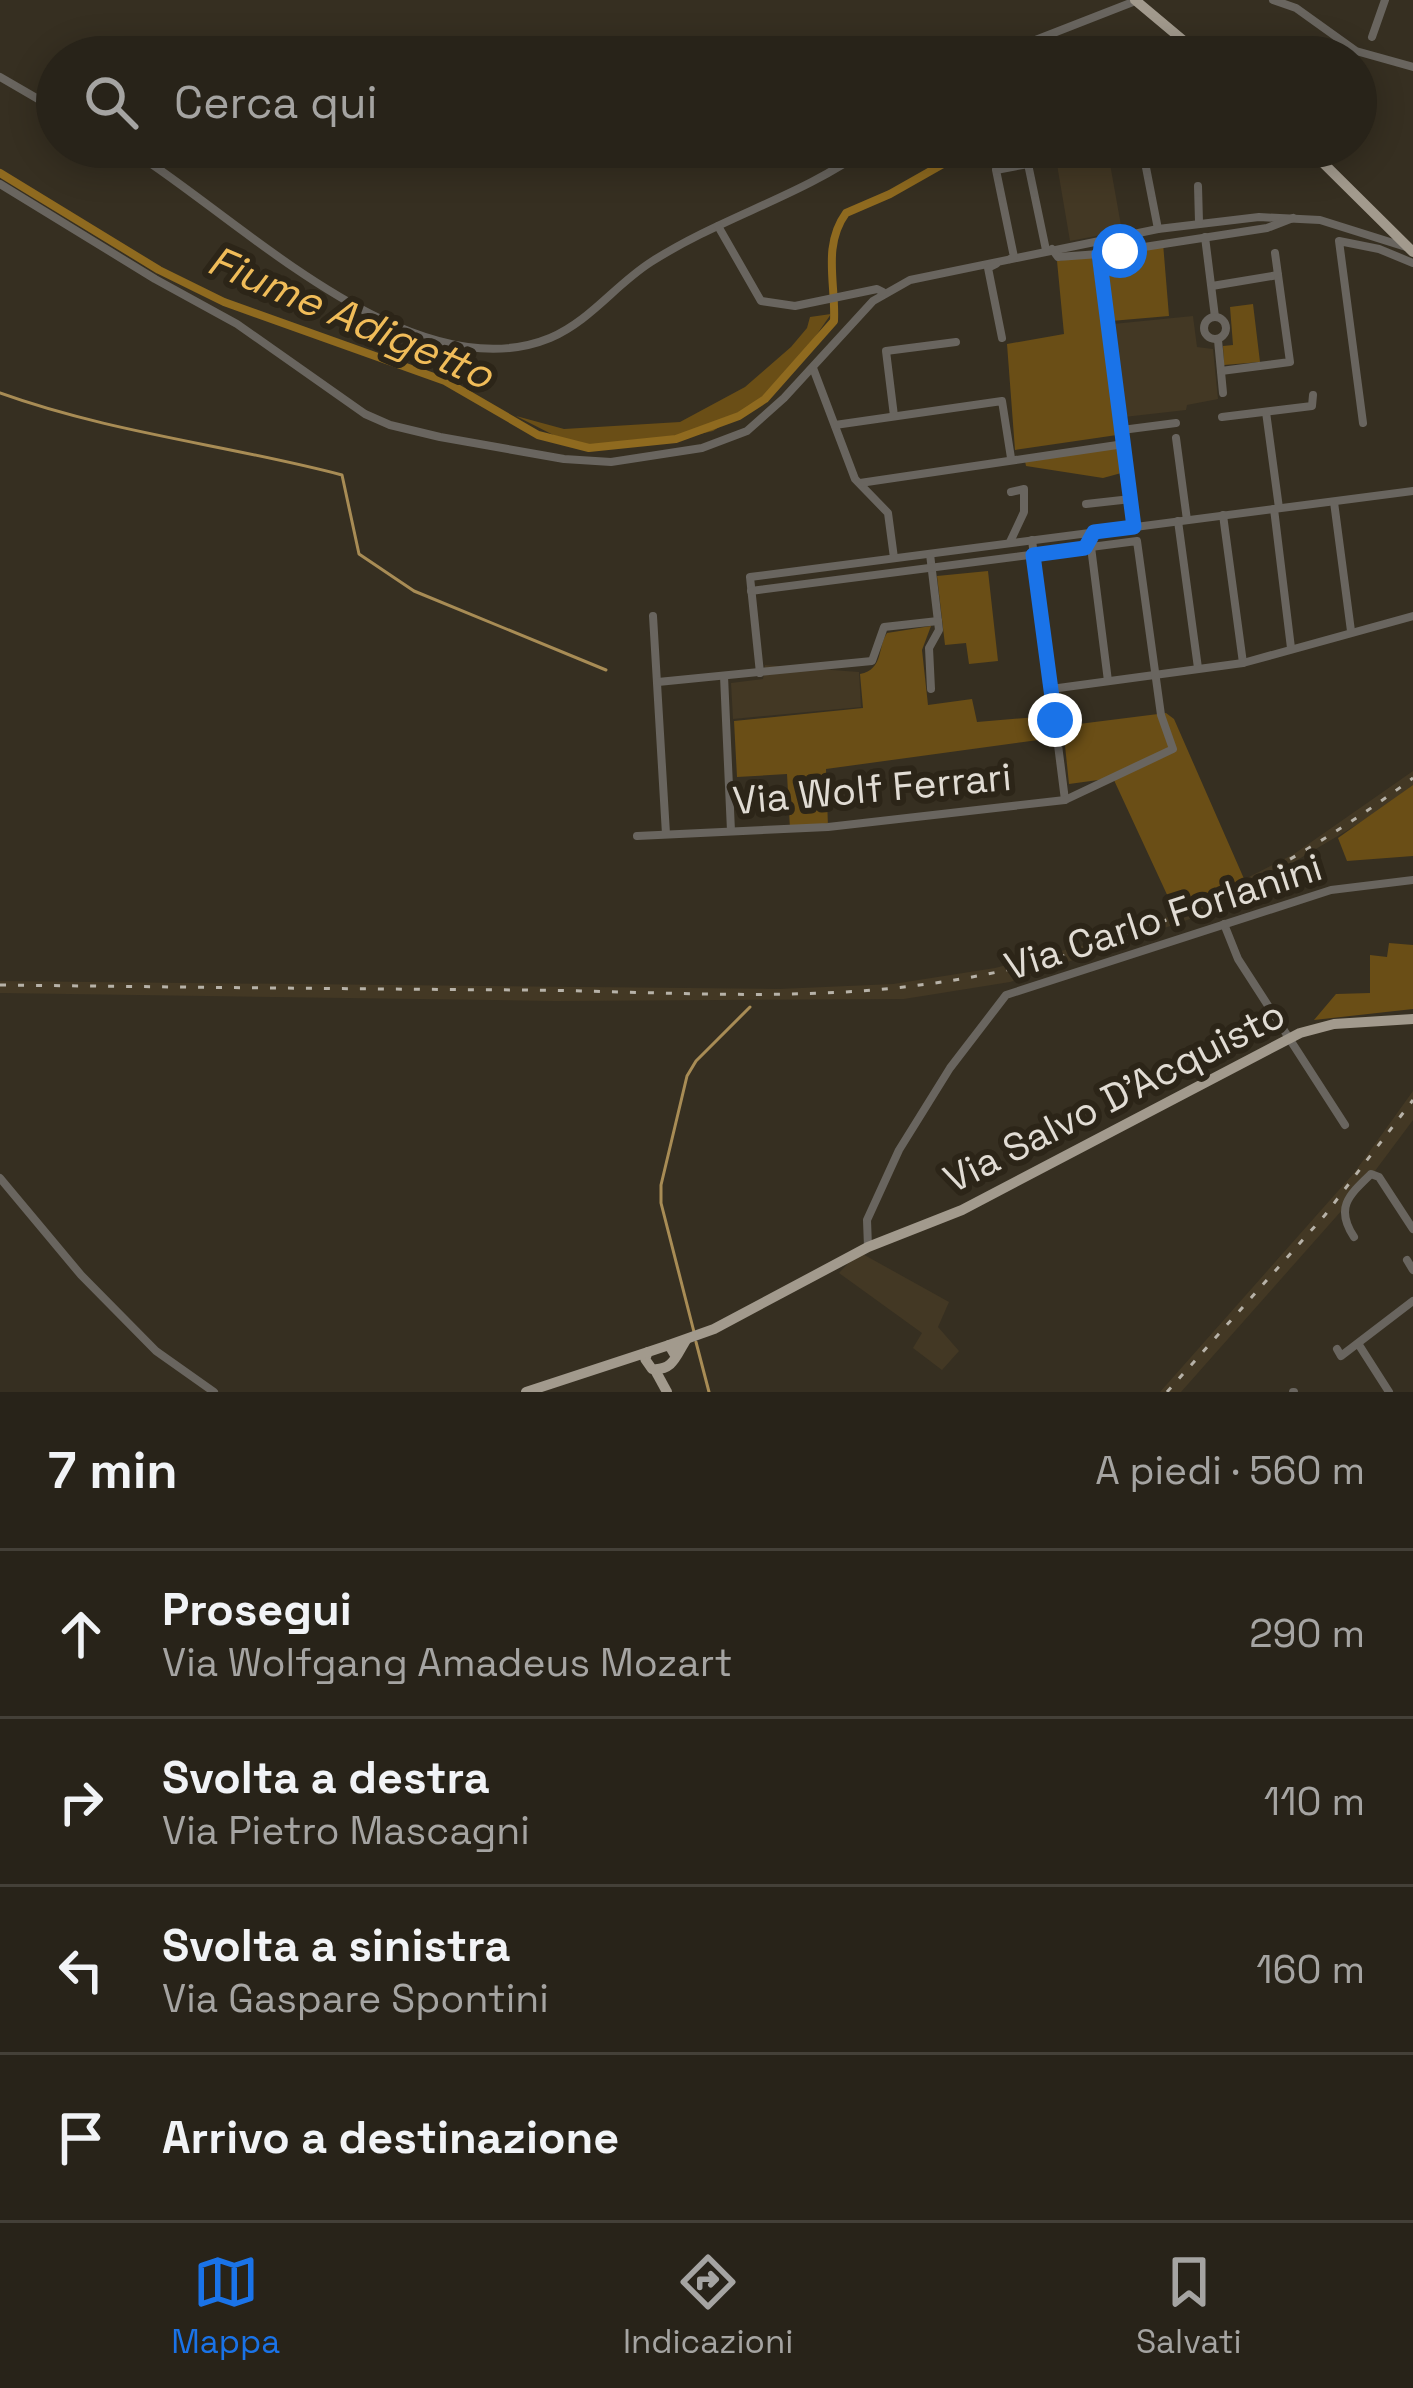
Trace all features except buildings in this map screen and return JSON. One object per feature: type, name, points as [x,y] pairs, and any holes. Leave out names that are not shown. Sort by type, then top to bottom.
[{"type":"main road","points":[[1137,0],[1178,36]]},
{"type":"main road","points":[[1329,168],[1412,248]]},
{"type":"main road","name":"Via Salvo D'Acquisto","points":[[693,1337],[868,1247],[962,1210],[1289,1037],[1322,1025],[1413,1018]]},
{"type":"main road","points":[[526,1392],[693,1337]]},
{"type":"main road","points":[[667,1388],[674,1361],[693,1337]]},
{"type":"main road","points":[[669,1345],[674,1361]]},
{"type":"main road","points":[[648,1352],[652,1368],[667,1388]]},
{"type":"main road","points":[[624,1361],[652,1368],[674,1361]]},
{"type":"street","points":[[1046,36],[1137,0]]},
{"type":"street","points":[[1273,0],[1296,8],[1335,36]]},
{"type":"street","points":[[1372,36],[1385,0]]},
{"type":"street","points":[[1377,57],[1413,67]]},
{"type":"street","points":[[0,77],[36,98]]},
{"type":"street","points":[[160,168],[268,252],[393,325],[466,348],[519,346],[548,339],[583,321],[650,262],[840,168]]},
{"type":"street","points":[[1007,168],[996,170],[1014,257]]},
{"type":"street","points":[[1029,168],[1049,250],[1058,256],[1268,228],[1293,217]]},
{"type":"street","points":[[1146,168],[1159,229]]},
{"type":"street","points":[[0,184],[155,280],[237,323],[365,414],[440,437],[564,459],[611,462],[702,448],[747,431],[883,292],[910,280],[1199,222],[1293,217],[1348,227],[1412,248]]},
{"type":"street","points":[[1198,186],[1199,222]]},
{"type":"street","points":[[718,226],[761,301],[795,306],[877,289],[883,292]]},
{"type":"street","points":[[1205,237],[1215,317],[1226,326],[1218,340],[1210,339],[1204,330],[1215,317]]},
{"type":"street","points":[[1363,424],[1339,242],[1343,239],[1379,249],[1413,263]]},
{"type":"street","points":[[1221,371],[1290,362],[1275,253]]},
{"type":"street","points":[[1099,254],[1134,527]]},
{"type":"street","points":[[1002,338],[988,268],[1014,257]]},
{"type":"street","points":[[1212,286],[1278,275]]},
{"type":"street","points":[[1218,340],[1223,393]]},
{"type":"street","points":[[894,416],[886,351],[956,342]]},
{"type":"street","points":[[813,368],[860,483],[888,513],[894,558]]},
{"type":"street","points":[[1222,417],[1312,406],[1312,395]]},
{"type":"street","points":[[835,425],[1002,401],[1011,459]]},
{"type":"street","points":[[1266,412],[1291,648]]},
{"type":"street","points":[[1122,430],[1176,423]]},
{"type":"street","points":[[1177,438],[1198,668]]},
{"type":"street","points":[[860,483],[1124,444]]},
{"type":"street","points":[[1010,543],[1024,512],[1024,489],[1011,492]]},
{"type":"street","points":[[760,673],[750,577],[1413,492]]},
{"type":"street","points":[[1086,505],[1131,499]]},
{"type":"street","points":[[1334,502],[1351,631]]},
{"type":"street","points":[[1223,515],[1243,662]]},
{"type":"street","points":[[1094,532],[1088,548],[1108,681]]},
{"type":"street","points":[[1032,540],[1065,800]]},
{"type":"street","points":[[751,591],[1137,542],[1154,674]]},
{"type":"street","points":[[930,554],[939,630],[928,648],[931,689]]},
{"type":"street","points":[[828,567],[830,581]]},
{"type":"street","points":[[653,616],[666,834]]},
{"type":"street","points":[[1051,689],[1243,662],[1413,616]]},
{"type":"street","points":[[658,682],[872,661],[884,627],[938,621]]},
{"type":"street","name":"Via Wolf Ferrari","points":[[637,836],[828,827],[1065,800],[1173,749],[1154,674]]},
{"type":"street","points":[[724,676],[731,831]]},
{"type":"street","name":"Via Carlo Forlanini","points":[[868,1247],[867,1220],[898,1150],[1001,1000],[1018,989],[1066,978],[1331,890],[1413,880]]},
{"type":"street","points":[[1224,924],[1238,959],[1345,1125]]},
{"type":"street","points":[[1354,1237],[1344,1222],[1345,1205],[1371,1174],[1379,1178],[1413,1228]]},
{"type":"street","points":[[0,1178],[81,1275],[156,1351],[214,1392]]},
{"type":"street","points":[[1337,1348],[1342,1357],[1413,1301]]},
{"type":"street","points":[[1359,1345],[1389,1392]]},
{"type":"shaded area","points":[[1058,168],[1111,168],[1122,231],[1070,241]]},
{"type":"shaded area","points":[[1163,243],[1169,316],[1111,321],[1102,254]]},
{"type":"shaded area","points":[[1092,256],[1117,435],[1015,450],[1007,344],[1064,334],[1057,261]]},
{"type":"shaded area","points":[[1253,304],[1260,362],[1224,365],[1223,346],[1233,345],[1230,307]]},
{"type":"shaded area","points":[[831,314],[786,379],[713,431],[678,439],[577,447],[516,416],[564,429],[680,422],[745,387],[791,347],[810,317]]},
{"type":"shaded area","points":[[1193,316],[1197,347],[1213,349],[1218,399],[1187,405],[1186,410],[1124,417],[1113,324]]},
{"type":"shaded area","points":[[1121,447],[1125,472],[1103,478],[1026,466],[1025,461]]},
{"type":"shaded area","points":[[988,571],[998,661],[969,664],[966,643],[945,645],[937,576]]},
{"type":"shaded area","points":[[931,626],[922,650],[928,705],[972,699],[977,722],[1049,716],[1053,738],[826,769],[828,827],[790,829],[787,774],[737,777],[734,721],[863,708],[860,674],[873,668],[887,633]]},
{"type":"shaded area","points":[[765,665],[859,672],[861,707],[733,719],[731,683],[763,679]]},
{"type":"shaded area","points":[[1166,713],[1174,719],[1245,881],[1176,914],[1113,778],[1069,784],[1063,726]]},
{"type":"shaded area","points":[[1413,771],[1413,785],[1370,817],[1207,913],[1010,982],[904,999],[555,1001],[0,993],[0,981],[779,989],[893,984],[995,968],[1100,941],[1176,914],[1294,854]]},
{"type":"shaded area","points":[[1413,785],[1413,856],[1347,861],[1338,838]]},
{"type":"shaded area","points":[[1389,943],[1413,945],[1413,1009],[1314,1020],[1336,994],[1370,993],[1370,955],[1387,957]]},
{"type":"shaded area","points":[[1413,1091],[1413,1120],[1366,1183],[1181,1392],[1160,1392],[1354,1173]]},
{"type":"shaded area","points":[[859,1252],[949,1302],[938,1327],[959,1351],[942,1370],[913,1348],[922,1333],[839,1273]]},
{"type":"waterway","name":"Fiume Adigetto","points":[[0,173],[159,270],[224,302],[445,381],[538,435],[589,448],[676,439],[739,416],[765,399],[834,321],[832,252],[846,213],[936,168]]},
{"type":"waterway","points":[[0,393],[127,429],[342,475],[359,554],[414,591],[606,670]]},
{"type":"waterway","points":[[694,1332],[661,1203],[661,1185],[687,1076],[750,1007]]},
{"type":"waterway","points":[[696,1342],[709,1392]]},
{"type":"railway","points":[[0,985],[765,994],[923,985],[1000,972],[1145,929],[1282,864],[1413,778]]},
{"type":"railway","points":[[1167,1392],[1325,1215],[1413,1100]]},
{"type":"route","points":[[1055,720],[1033,555],[1085,548],[1094,532],[1134,527],[1099,254],[1120,251]]}]
